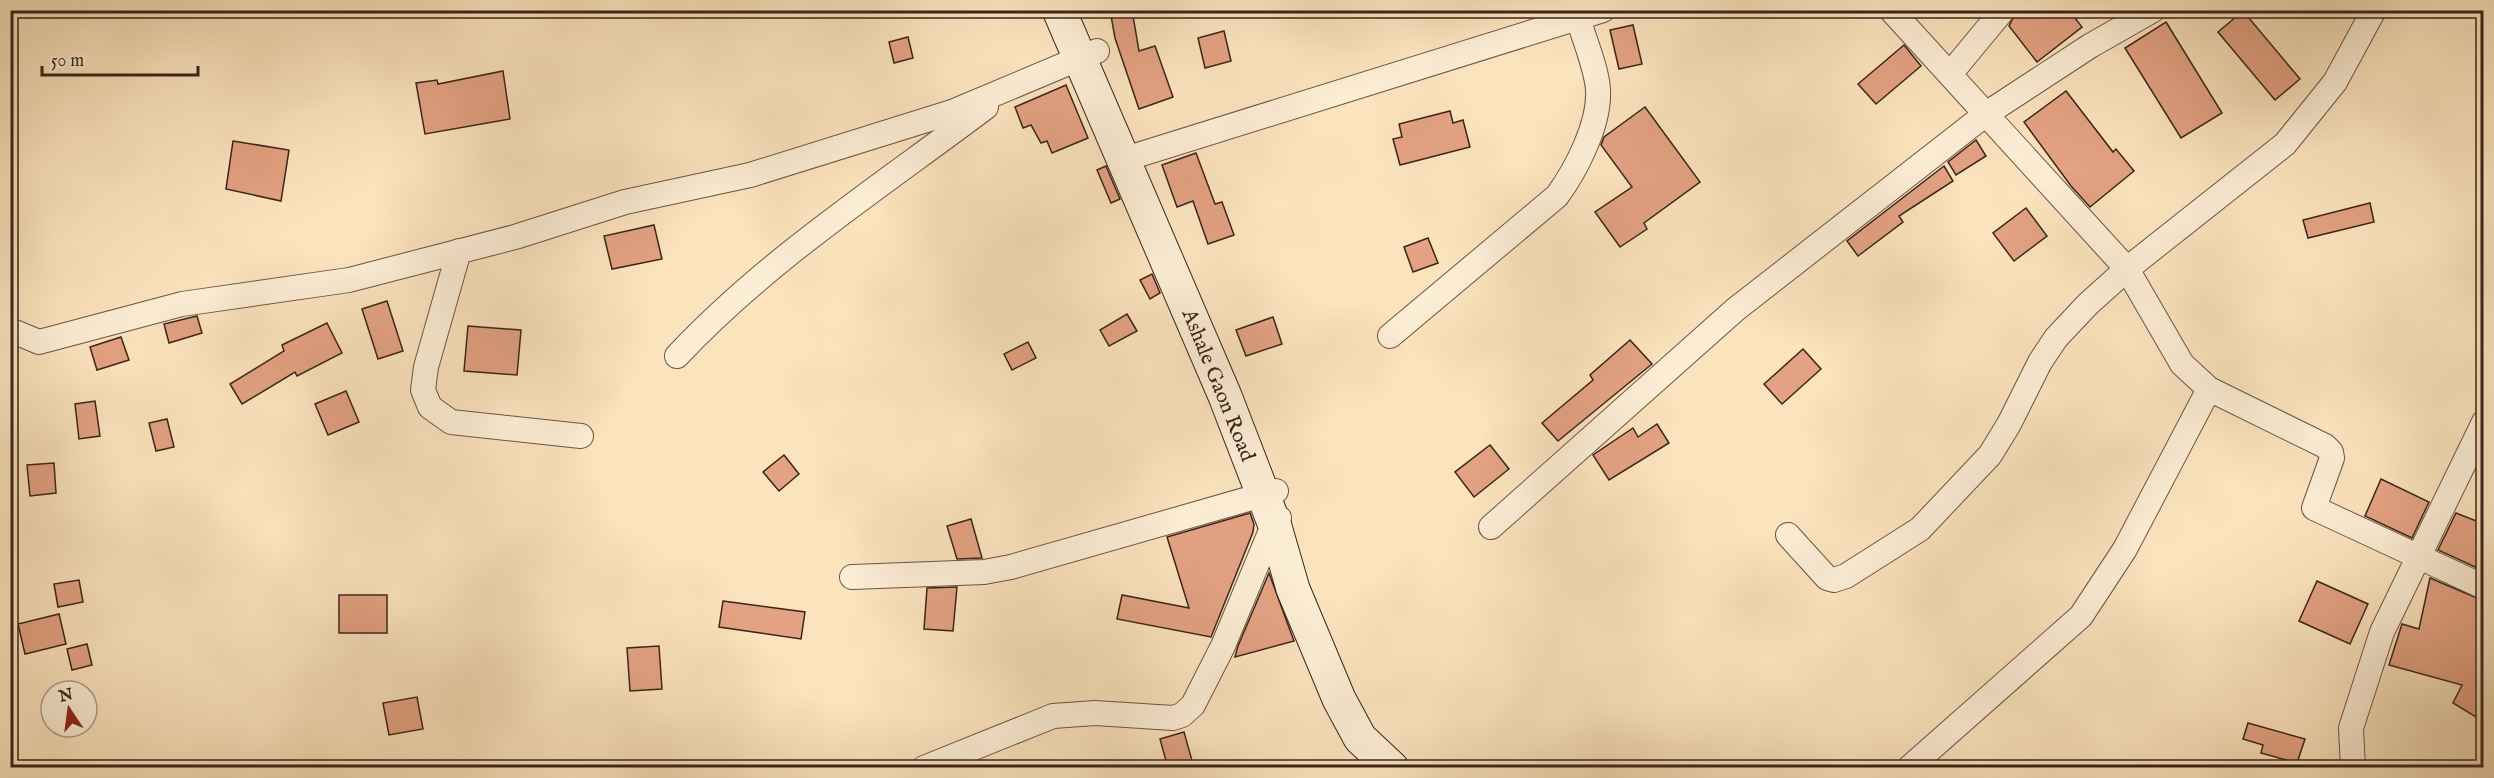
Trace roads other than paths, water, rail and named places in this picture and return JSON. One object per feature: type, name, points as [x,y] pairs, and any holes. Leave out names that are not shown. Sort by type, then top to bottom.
[{"type":"street","name":"Ashale Gaon Road","points":[[1059,10],[1088,55],[1206,348],[1274,506],[1293,589],[1339,699],[1360,738],[1386,761]]},
{"type":"street","name":"Ashale Gaon Road","points":[[1082,10],[1088,55]]},
{"type":"street","points":[[1131,157],[1603,10]]},
{"type":"street","points":[[1891,10],[2127,269],[2182,364],[2209,389],[2325,446],[2331,452],[2332,458],[2314,508],[2484,587]]},
{"type":"street","points":[[1950,75],[2003,10]]},
{"type":"street","points":[[1491,527],[1736,309],[1986,114],[2090,46],[2153,10]]},
{"type":"street","points":[[1788,535],[1827,578],[1834,580],[1846,576],[1920,529],[1990,455],[2056,338],[2088,304],[2127,269],[2284,144],[2335,82],[2374,10]]},
{"type":"street","points":[[1390,336],[1557,196],[1573,174],[1590,135],[1598,90],[1578,18]]},
{"type":"street","points":[[10,330],[39,342],[182,304],[350,280],[515,237],[624,202],[750,176],[952,112],[1088,55]]},
{"type":"street","points":[[677,356],[711,320],[820,232],[1016,86]]},
{"type":"street","points":[[459,251],[426,367],[423,390],[430,407],[451,422],[582,436]]},
{"type":"street","points":[[1909,768],[2081,616],[2125,549],[2209,389]]},
{"type":"street","points":[[2353,768],[2351,728],[2382,632],[2484,422]]},
{"type":"street","points":[[852,577],[984,572],[1274,506]]},
{"type":"street","points":[[924,768],[1053,716],[1095,713],[1173,718],[1182,715],[1193,705],[1223,646],[1274,506]]}]
